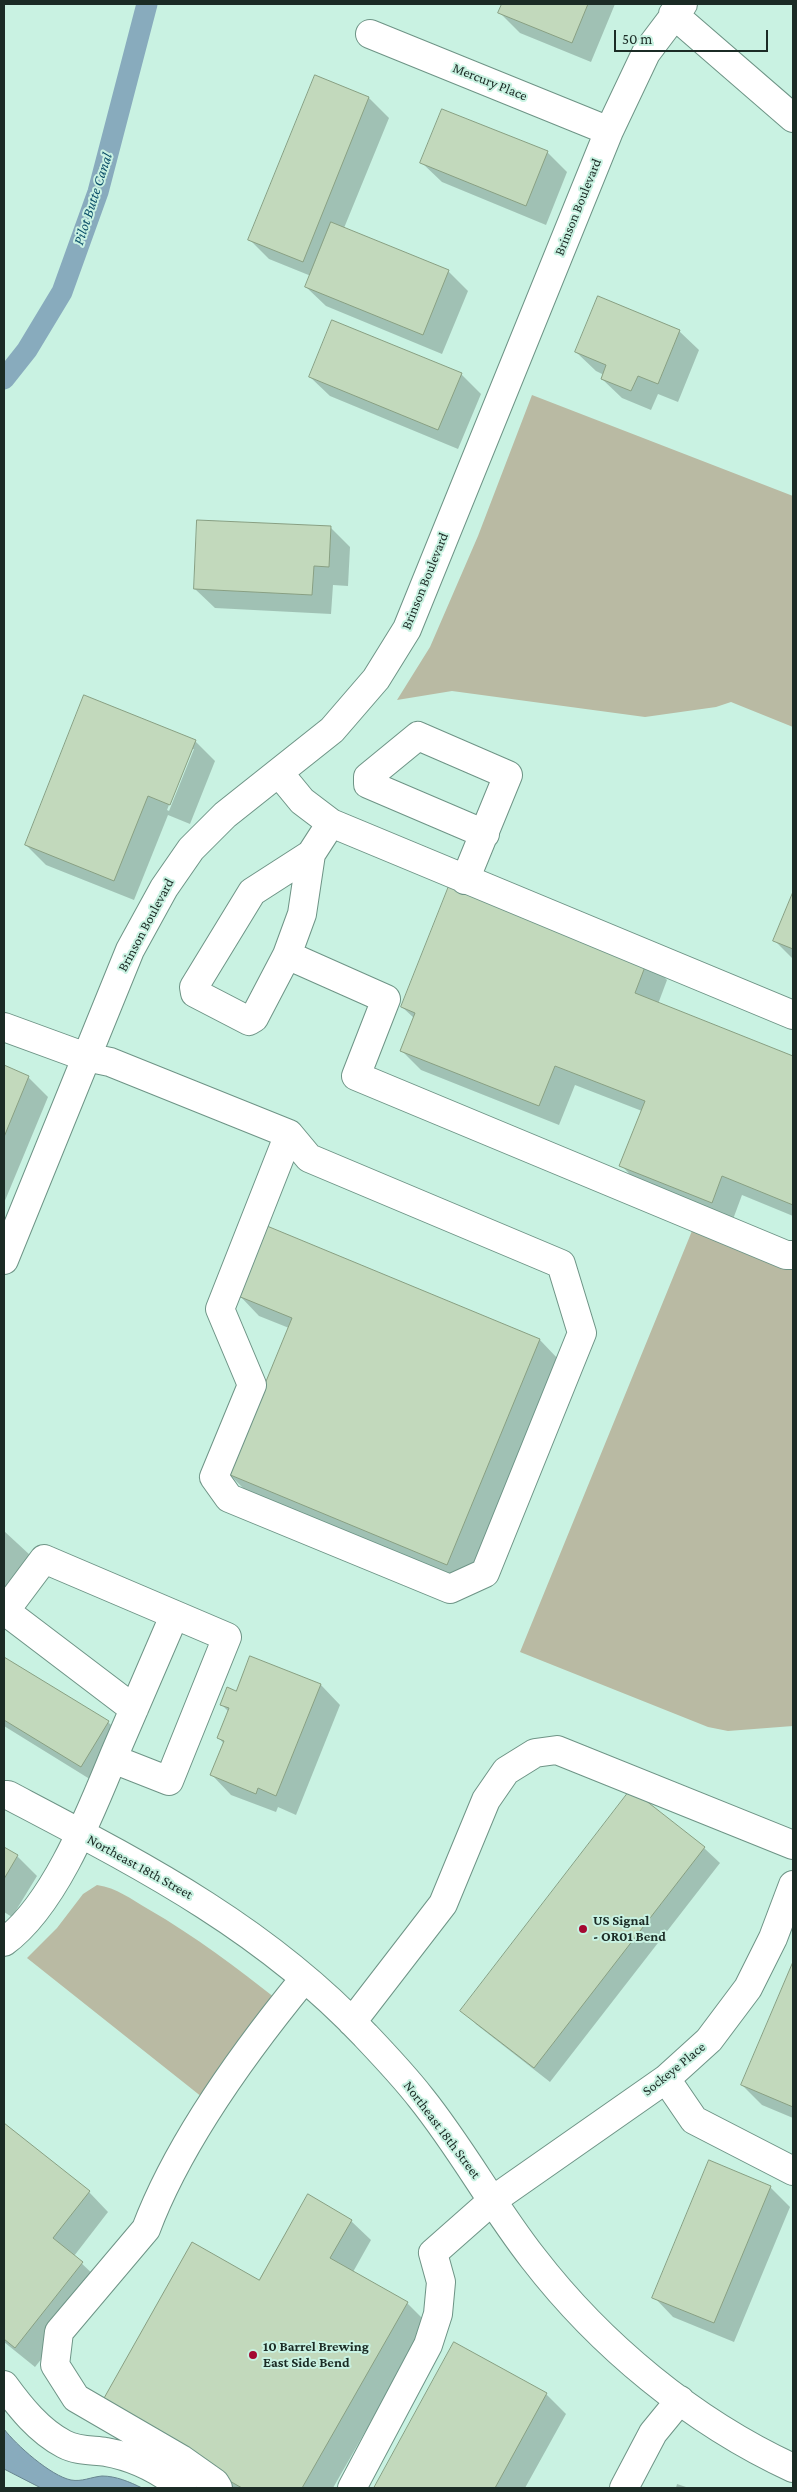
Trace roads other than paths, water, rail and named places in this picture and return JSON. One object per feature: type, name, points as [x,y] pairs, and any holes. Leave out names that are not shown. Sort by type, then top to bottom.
[{"type":"street","points":[[678,9],[793,118]]},
{"type":"street","name":"Brinson Boulevard","points":[[4,1260],[130,950],[164,888],[192,849],[225,815],[332,730],[376,679],[407,629],[608,131],[646,53],[678,9]]},
{"type":"street","name":"Mercury Place","points":[[370,34],[608,131]]},
{"type":"street","points":[[466,880],[485,834],[508,775],[418,736],[368,777],[368,784],[485,834]]},
{"type":"street","points":[[279,773],[302,801],[331,823],[793,1015]]},
{"type":"street","points":[[311,854],[252,892],[194,987],[194,993],[249,1020],[254,1018],[287,955],[302,914],[311,854],[331,823]]},
{"type":"street","points":[[287,955],[386,999],[356,1076],[786,1255],[793,1254]]},
{"type":"street","points":[[4,1026],[86,1057],[110,1062],[289,1134],[309,1158],[561,1264],[582,1333],[485,1573],[450,1589],[228,1498],[214,1478],[252,1384],[220,1308],[289,1134]]},
{"type":"street","points":[[113,1759],[169,1781],[227,1637],[44,1559],[5,1611],[134,1708]]},
{"type":"street","points":[[4,1942],[12,1936],[45,1896],[81,1834],[174,1616]]},
{"type":"street","points":[[352,2022],[443,1904],[486,1800],[506,1771],[535,1753],[557,1750],[793,1844]]},
{"type":"street","name":"Northeast 18th Street","points":[[5,1792],[203,1902],[250,1934],[304,1979],[352,2022],[422,2098],[533,2258],[585,2318],[633,2363],[680,2400],[766,2455],[793,2468]]},
{"type":"street","name":"Sockeye Place","points":[[352,2488],[428,2345],[438,2314],[441,2282],[433,2253],[493,2200],[666,2079],[709,2040],[748,1988],[773,1938],[793,1885]]},
{"type":"street","points":[[218,2488],[215,2483],[181,2459],[76,2398],[55,2365],[59,2332],[146,2229],[154,2208],[198,2124],[282,2006],[304,1979]]},
{"type":"street","points":[[666,2079],[694,2120],[793,2171]]},
{"type":"street","points":[[4,2384],[43,2430],[65,2445],[128,2458],[170,2478],[182,2488]]},
{"type":"street","points":[[624,2488],[653,2433],[680,2400]]},
{"type":"water","points":[[4,2429],[34,2459],[63,2477],[79,2480],[107,2476],[142,2488],[41,2488],[4,2469]]},
{"type":"waterway","name":"Pilot Butte Canal","points":[[4,379],[27,350],[62,292],[98,192],[147,4]]},
{"type":"place","name":"US Signal - OR01 Bend","points":[[583,1929]]},
{"type":"place","name":"10 Barrel Brewing East Side Bend","points":[[253,2355]]}]
